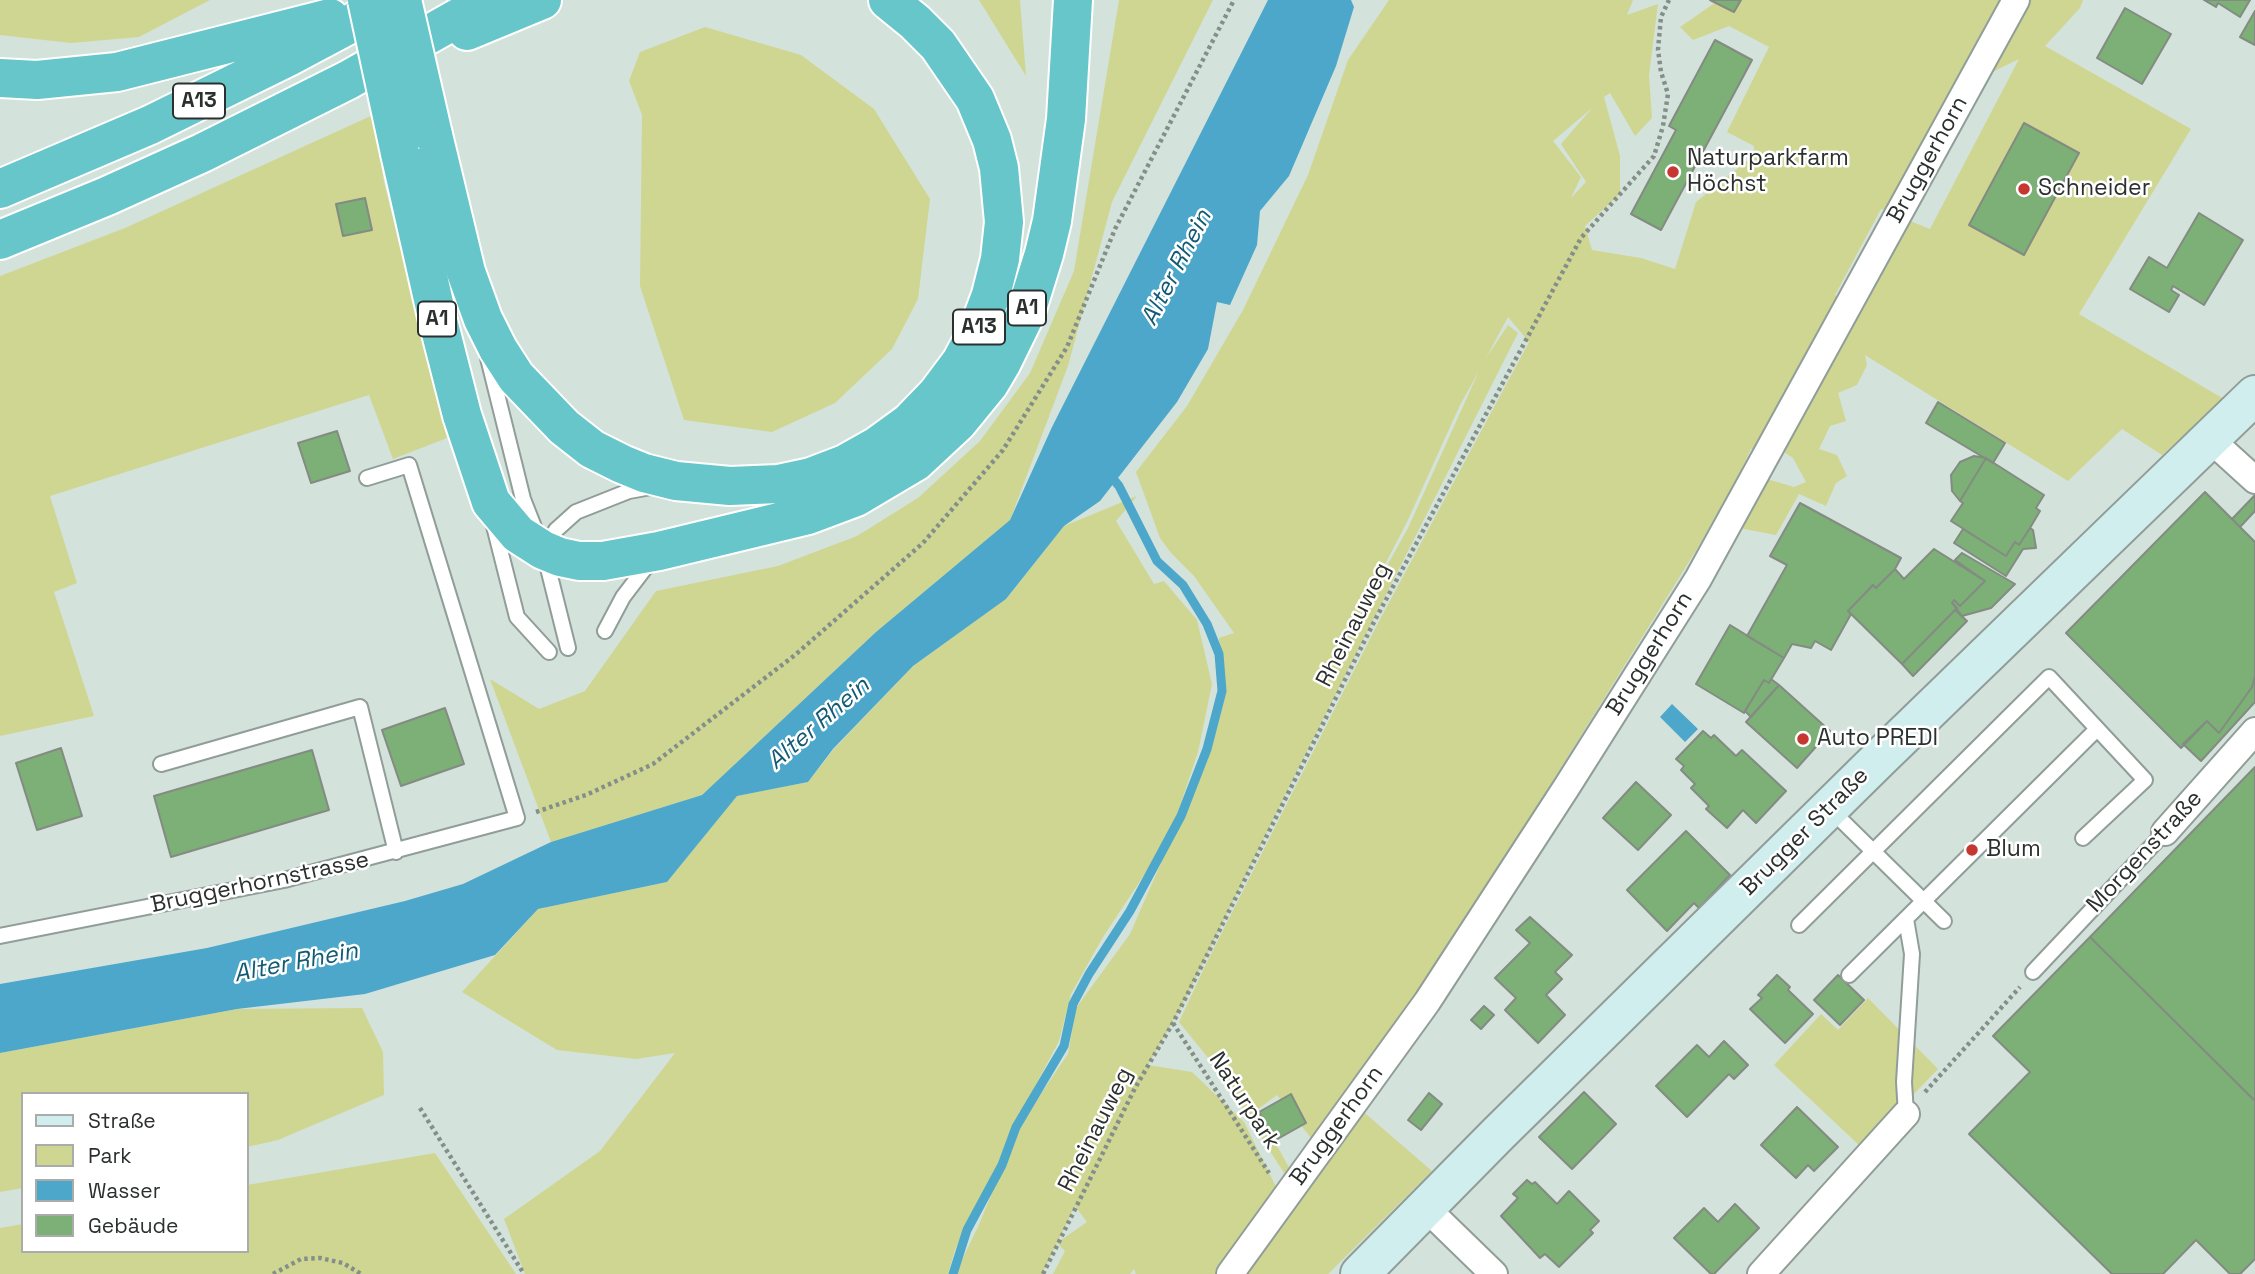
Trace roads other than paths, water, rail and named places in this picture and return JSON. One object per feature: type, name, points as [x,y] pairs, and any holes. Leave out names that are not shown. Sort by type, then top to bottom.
[{"type":"highway","points":[[0,78],[79,78],[130,69],[389,0]]},
{"type":"highway","name":"A13","points":[[0,189],[150,125],[277,62],[389,0],[416,144],[483,319],[516,377],[547,411],[579,439],[599,453],[644,473],[676,481],[730,486],[778,484],[826,472],[864,454],[894,435],[923,409],[956,370],[978,330],[994,286],[1003,241],[1001,188],[995,153],[975,99],[954,66],[926,32],[888,0]]},
{"type":"highway","points":[[348,80],[490,0]]},
{"type":"highway","name":"A13","points":[[0,240],[202,153],[348,80],[542,0]]},
{"type":"highway","name":"A1","points":[[416,144],[438,321],[462,415],[491,502],[518,534],[543,550],[570,560],[590,561],[659,551],[797,518],[856,497],[915,462],[958,422],[981,394],[1002,362],[1025,315],[1044,254],[1062,157],[1073,0]]},
{"type":"main road","name":"Brugger Straße","points":[[1360,1274],[1829,808],[2255,395]]},
{"type":"street","name":"Bruggerhorn","points":[[1230,1274],[1427,1002],[1698,579],[2017,0]]},
{"type":"street","points":[[2211,440],[2255,480]]},
{"type":"street","name":"Morgenstraße","points":[[2165,832],[2255,731]]},
{"type":"street","points":[[1761,1274],[1906,1114]]},
{"type":"street","points":[[1425,1207],[1494,1274]]},
{"type":"lane","points":[[466,272],[523,499],[543,550],[568,648]]},
{"type":"lane","name":"Bruggerhornstrasse","points":[[0,936],[284,880],[517,818],[408,465],[367,478]]},
{"type":"lane","points":[[543,550],[556,530],[576,512],[629,491],[676,481]]},
{"type":"lane","points":[[483,483],[517,617],[549,652]]},
{"type":"lane","points":[[605,631],[623,597],[659,551]]},
{"type":"lane","points":[[1799,925],[2049,677],[2145,780],[2082,838]]},
{"type":"lane","points":[[161,764],[360,707],[396,852]]},
{"type":"lane","points":[[1849,975],[2097,729]]},
{"type":"lane","points":[[1829,808],[1944,921]]},
{"type":"lane","name":"Morgenstraße","points":[[2033,972],[2165,832]]},
{"type":"lane","points":[[1906,919],[1912,954],[1904,1082],[1906,1114]]},
{"type":"water","name":"Alter Rhein","points":[[1268,0],[1351,0],[1354,7],[1336,66],[1289,176],[1260,211],[1257,245],[1230,305],[1217,302],[1208,349],[1177,402],[1100,501],[1064,526],[1006,599],[913,666],[833,749],[808,782],[737,796],[667,882],[538,909],[495,955],[365,994],[237,1009],[0,1053],[0,984],[207,948],[405,901],[463,884],[551,842],[702,795],[876,632],[1010,520],[1052,427]]},
{"type":"water","points":[[1672,704],[1698,729],[1685,742],[1660,717]]},
{"type":"waterway","points":[[953,1274],[967,1230],[1002,1165],[1016,1127],[1064,1046],[1073,1004],[1130,911],[1181,816],[1207,749],[1222,691],[1219,654],[1207,624],[1183,585],[1157,561],[1119,486],[1109,474]]},
{"type":"place","name":"Naturparkfarm Höchst","points":[[1673,172]]},
{"type":"place","name":"Schneider","points":[[2024,189]]},
{"type":"place","name":"Auto PREDI","points":[[1803,739]]},
{"type":"place","name":"Blum","points":[[1972,850]]}]
